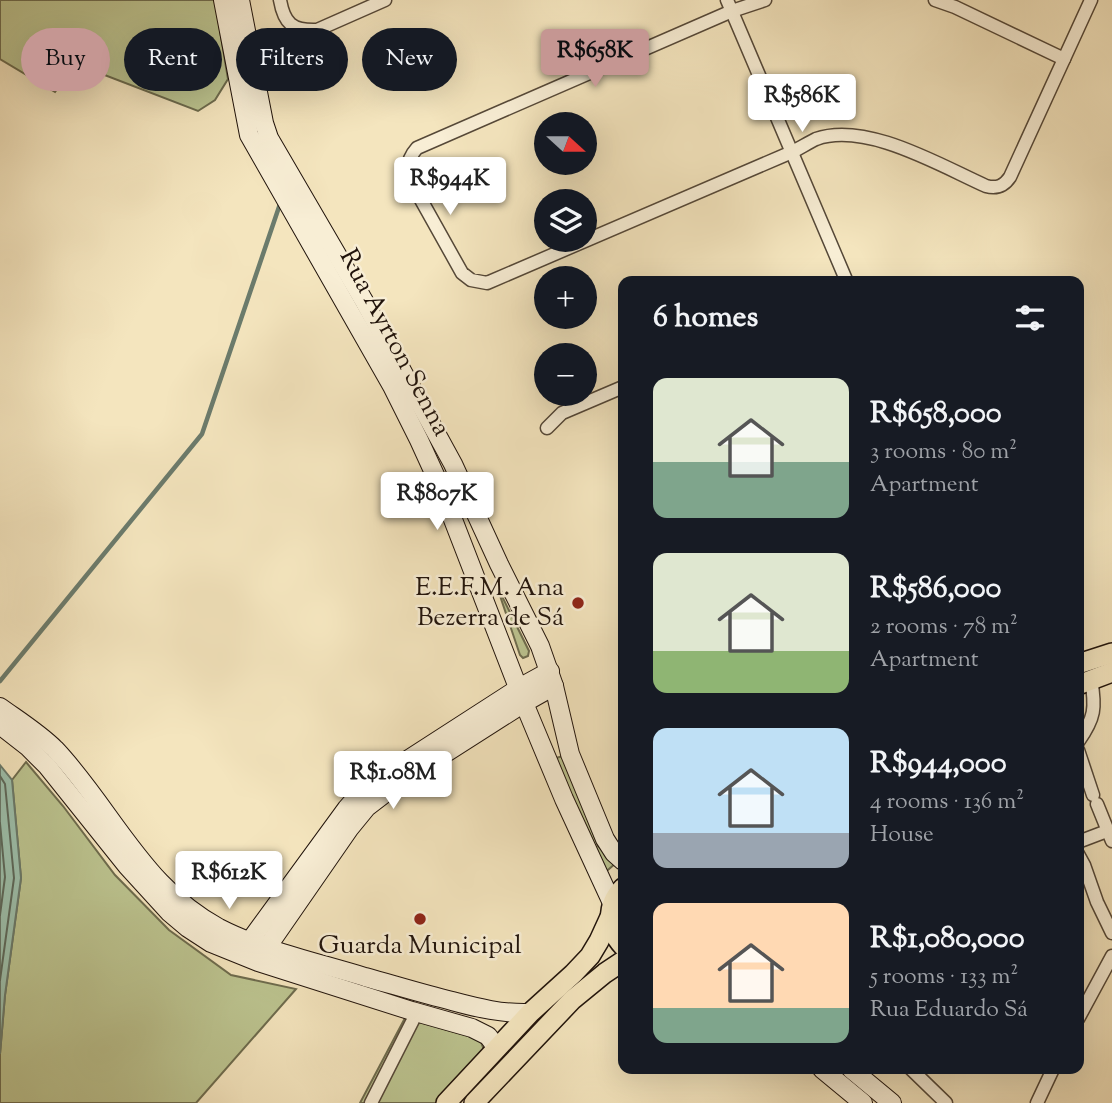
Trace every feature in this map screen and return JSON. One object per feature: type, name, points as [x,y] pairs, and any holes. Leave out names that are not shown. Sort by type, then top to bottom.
[{"type":"main road","points":[[1084,661],[1112,653]]},
{"type":"main road","points":[[1084,682],[1112,672]]},
{"type":"main road","points":[[615,902],[612,929],[618,941]]},
{"type":"main road","points":[[446,1103],[530,1013],[590,956],[599,942],[615,902]]},
{"type":"main road","points":[[474,1103],[572,1000],[618,964]]},
{"type":"street","name":"Rua Ayrton Senna","points":[[223,0],[249,135],[385,374],[419,440],[440,486],[521,695],[565,799],[615,902]]},
{"type":"street","name":"Rua Ayrton Senna","points":[[240,0],[264,123],[270,138],[365,301],[453,464],[540,646],[552,679],[570,754],[605,839],[618,857]]},
{"type":"street","points":[[280,0],[283,16],[300,29],[309,31],[385,0]]},
{"type":"street","points":[[765,0],[729,6],[422,145],[413,153],[407,169],[410,180],[462,273],[471,279],[487,283],[818,139],[849,136],[872,139],[900,147],[986,186],[1004,185],[1091,0]]},
{"type":"street","points":[[935,0],[1064,59]]},
{"type":"street","points":[[729,6],[845,276]]},
{"type":"street","points":[[264,123],[261,129],[249,135],[279,155]]},
{"type":"street","points":[[547,428],[562,413],[618,389]]},
{"type":"street","points":[[245,948],[333,825],[362,791],[378,779],[552,679]]},
{"type":"street","points":[[1084,682],[1095,702],[1090,725],[1084,734]]},
{"type":"street","points":[[262,955],[367,807],[521,695]]},
{"type":"street","points":[[0,707],[65,760],[160,882],[198,915],[245,948]]},
{"type":"street","points":[[0,725],[47,766],[127,866],[169,912],[211,943],[245,948],[412,1011],[472,1028],[488,1036],[497,1048]]},
{"type":"street","points":[[1084,768],[1110,836],[1084,841]]},
{"type":"street","points":[[1084,864],[1097,902],[1109,920],[1112,933]]},
{"type":"street","points":[[262,955],[505,1013],[530,1013]]},
{"type":"street","points":[[1084,1006],[1112,956]]},
{"type":"street","points":[[371,1103],[413,1020],[412,1011]]},
{"type":"street","points":[[827,1074],[855,1100]]},
{"type":"street","points":[[857,1074],[892,1103]]},
{"type":"street","points":[[916,1074],[946,1103]]},
{"type":"street","points":[[1037,1103],[1052,1074]]},
{"type":"shaded area","points":[[0,0],[215,0],[220,28],[124,28],[124,82],[110,77],[110,28],[21,28],[21,72],[0,59]]},
{"type":"shaded area","points":[[222,43],[228,79],[222,89]]},
{"type":"shaded area","points":[[146,91],[221,91],[215,100],[198,111]]},
{"type":"shaded area","points":[[496,584],[529,651],[528,656],[523,658],[520,655]]},
{"type":"shaded area","points":[[563,756],[598,846],[616,863],[602,875],[556,758]]},
{"type":"shaded area","points":[[26,762],[115,875],[169,930],[231,975],[296,989],[196,1103],[0,1103],[0,1054],[5,995],[21,878],[12,780]]},
{"type":"shaded area","points":[[405,1018],[480,1039],[485,1053],[438,1103],[360,1103]]},
{"type":"water","points":[[0,765],[12,780],[21,878],[0,1054]]},
{"type":"waterway","points":[[0,681],[202,434],[280,204]]},
{"type":"place","name":"E.E.F.M. Ana Bezerra de Sá","points":[[578,603]]},
{"type":"place","name":"Guarda Municipal","points":[[420,919]]}]
